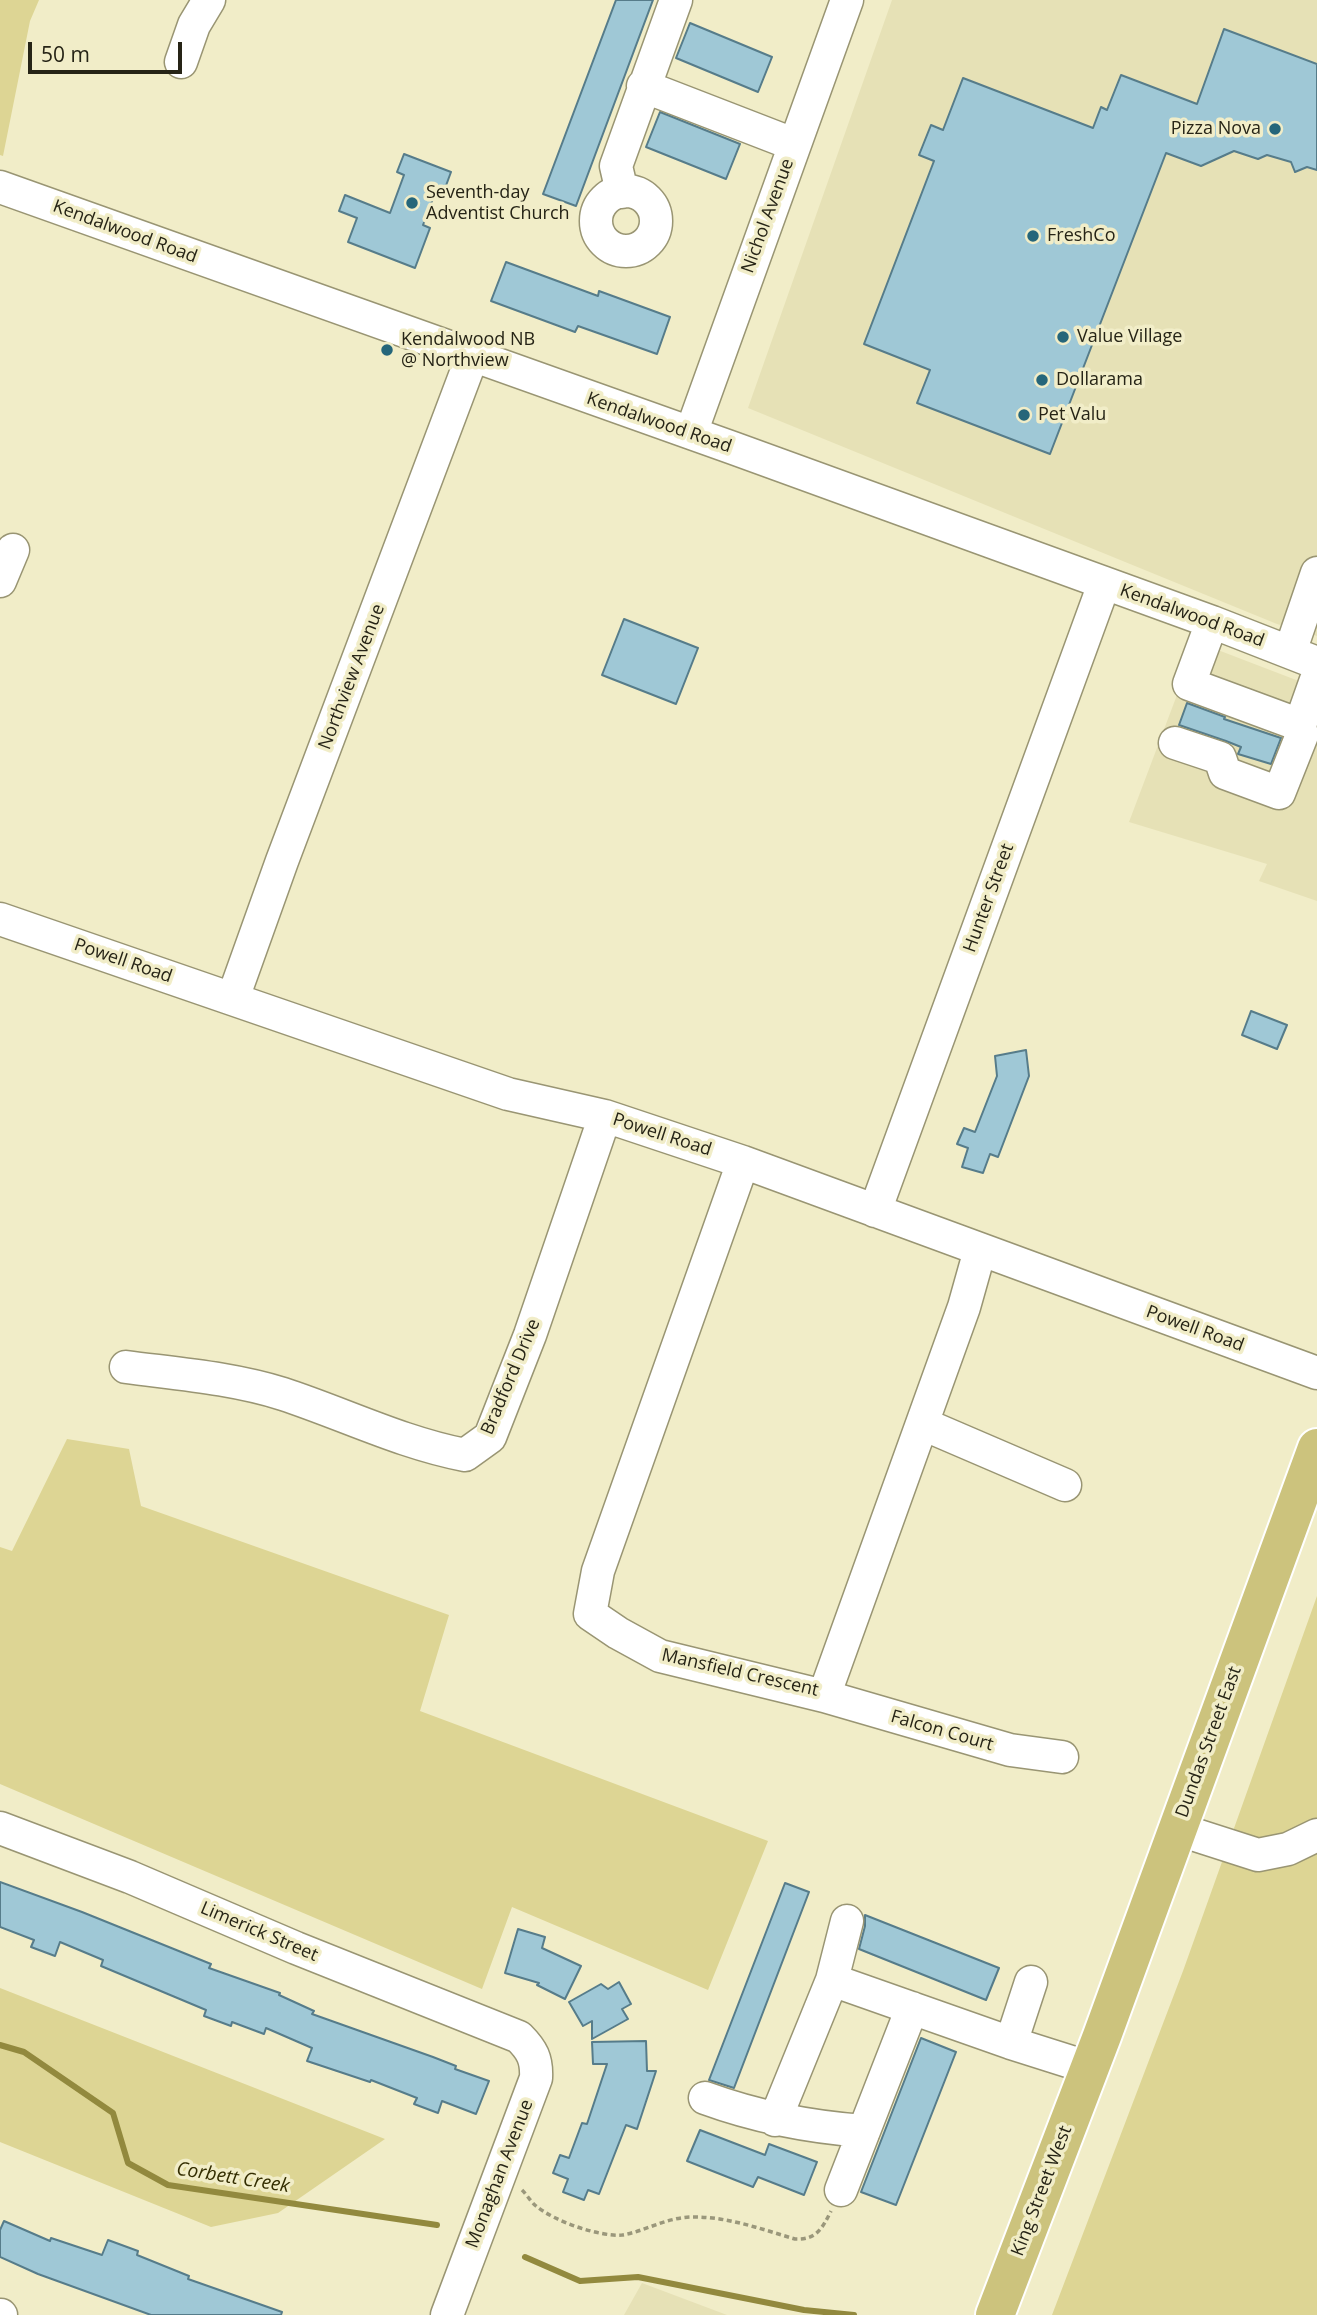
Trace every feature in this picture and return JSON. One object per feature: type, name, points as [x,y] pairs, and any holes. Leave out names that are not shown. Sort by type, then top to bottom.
[{"type":"main road","name":"Dundas Street East","points":[[1096,2052],[1317,1448]]},
{"type":"main road","name":"King Street West","points":[[995,2315],[1096,2052]]},
{"type":"street","points":[[181,62],[194,26],[209,0]]},
{"type":"street","points":[[622,191],[616,166],[676,0]]},
{"type":"street","name":"Nichol Avenue","points":[[691,433],[847,0]]},
{"type":"street","points":[[643,86],[793,144]]},
{"type":"street","name":"Kendalwood Road","points":[[0,187],[691,433],[1303,657]]},
{"type":"street","name":"Northview Avenue","points":[[233,998],[472,357]]},
{"type":"street","points":[[0,581],[13,551]]},
{"type":"street","points":[[1303,657],[1317,573]]},
{"type":"street","name":"Hunter Street","points":[[875,1211],[1104,584]]},
{"type":"street","points":[[1212,622],[1189,684],[1300,725]]},
{"type":"street","points":[[1175,743],[1220,758],[1225,773],[1279,793],[1302,735],[1300,725],[1317,677]]},
{"type":"street","name":"Powell Road","points":[[0,919],[508,1094],[605,1116],[743,1162],[1317,1373]]},
{"type":"street","name":"Bradford Drive","points":[[126,1367],[237,1381],[341,1414],[431,1449],[465,1455],[489,1437],[530,1335],[605,1116]]},
{"type":"street","name":"Mansfield Crescent","points":[[743,1162],[598,1571],[590,1614],[660,1656],[824,1696],[964,1307],[980,1250]]},
{"type":"street","points":[[923,1424],[1065,1485]]},
{"type":"street","name":"Falcon Court","points":[[824,1696],[1010,1750],[1062,1757]]},
{"type":"street","name":"Limerick Street","points":[[0,1828],[130,1877],[296,1948],[519,2037]]},
{"type":"street","points":[[1177,1829],[1258,1855],[1287,1849],[1317,1835]]},
{"type":"street","points":[[775,2120],[832,1980],[847,1921]]},
{"type":"street","points":[[832,1980],[1011,2043],[1096,2052]]},
{"type":"street","points":[[1011,2043],[1031,1982]]},
{"type":"street","points":[[841,2190],[912,2008]]},
{"type":"street","name":"Monaghan Avenue","points":[[447,2315],[536,2078],[537,2063],[530,2049],[519,2037]]},
{"type":"street","points":[[705,2098],[775,2120],[864,2131]]},
{"type":"path","points":[[503,2167],[536,2206],[596,2234],[623,2235],[654,2224],[688,2217],[716,2218],[806,2240],[817,2235],[841,2190]]},
{"type":"shaded area","points":[[0,0],[39,0],[30,21],[3,156],[0,155]]},
{"type":"shaded area","points":[[892,0],[1317,0],[1317,636],[1277,624],[748,408]]},
{"type":"shaded area","points":[[1197,642],[1317,688],[1317,901],[1259,881],[1267,864],[1129,822]]},
{"type":"shaded area","points":[[67,1439],[129,1449],[141,1506],[449,1615],[420,1711],[768,1841],[708,1990],[512,1907],[482,1989],[0,1784],[0,1547],[12,1551]]},
{"type":"shaded area","points":[[1317,1596],[1317,2315],[1052,2315],[1183,1971]]},
{"type":"shaded area","points":[[0,1988],[385,2139],[278,2213],[211,2227],[0,2142]]},
{"type":"shaded area","points":[[642,2283],[727,2315],[624,2315]]},
{"type":"building","points":[[616,0],[653,0],[576,206],[543,194]]},
{"type":"building","points":[[690,23],[772,57],[758,92],[676,58]]},
{"type":"building","points":[[1224,29],[1317,64],[1317,170],[1307,167],[1295,172],[1291,162],[1267,155],[1258,159],[1234,151],[1201,166],[1166,153],[1050,454],[917,403],[930,370],[864,344],[934,161],[919,155],[931,125],[943,130],[963,78],[1093,128],[1101,107],[1107,110],[1121,75],[1197,104]]},
{"type":"building","points":[[660,112],[740,144],[726,179],[646,147]]},
{"type":"building","name":"Seventh-day Adventist Church","points":[[404,154],[451,172],[444,191],[437,188],[423,225],[430,228],[415,268],[348,242],[357,218],[339,211],[345,195],[390,213],[404,175],[397,172]]},
{"type":"building","points":[[506,262],[598,296],[599,291],[670,317],[657,354],[578,326],[575,332],[491,301]]},
{"type":"building","points":[[624,619],[698,648],[676,704],[602,675]]},
{"type":"building","points":[[1187,703],[1281,738],[1271,764],[1238,754],[1241,747],[1179,725]]},
{"type":"building","points":[[1251,1011],[1287,1025],[1277,1049],[1242,1035]]},
{"type":"building","points":[[1026,1050],[1029,1076],[998,1157],[990,1154],[983,1173],[962,1167],[968,1148],[957,1144],[964,1128],[975,1132],[997,1076],[995,1056]]},
{"type":"building","points":[[0,1882],[211,1964],[209,1968],[280,1993],[279,1995],[314,2011],[312,2014],[433,2057],[456,2066],[455,2069],[489,2081],[476,2114],[442,2101],[438,2113],[414,2104],[417,2098],[371,2080],[370,2082],[307,2061],[312,2048],[266,2028],[264,2034],[232,2022],[231,2026],[204,2016],[206,2010],[101,1966],[103,1960],[60,1942],[55,1956],[31,1947],[34,1940],[0,1927]]},
{"type":"building","points":[[785,1883],[809,1892],[734,2088],[709,2080]]},
{"type":"building","points":[[865,1915],[999,1968],[986,2000],[859,1949]]},
{"type":"building","points":[[518,1929],[545,1937],[542,1948],[581,1966],[565,1999],[537,1985],[539,1983],[505,1973]]},
{"type":"building","points":[[619,1982],[631,2004],[622,2009],[628,2019],[592,2039],[592,2021],[583,2026],[569,2002],[601,1984],[608,1989]]},
{"type":"building","points":[[921,2038],[956,2052],[896,2205],[861,2192]]},
{"type":"building","points":[[646,2041],[647,2071],[656,2071],[637,2129],[626,2125],[599,2194],[588,2190],[584,2200],[563,2192],[568,2179],[553,2173],[560,2155],[569,2158],[582,2123],[587,2124],[607,2064],[593,2064],[592,2042]]},
{"type":"building","points":[[700,2130],[765,2155],[769,2144],[817,2162],[804,2195],[758,2177],[753,2187],[687,2161]]},
{"type":"building","points":[[4,2221],[50,2241],[51,2238],[102,2255],[108,2240],[138,2251],[137,2255],[189,2276],[188,2279],[282,2312],[281,2315],[151,2315],[38,2274],[0,2257],[0,2230]]},
{"type":"waterway","name":"Corbett Creek","points":[[0,2045],[24,2052],[113,2113],[128,2163],[168,2185],[437,2225]]},
{"type":"waterway","name":"Corbett Creek","points":[[525,2257],[580,2281],[638,2277],[804,2310],[854,2315]]},
{"type":"place","name":"Pizza Nova","points":[[1275,129]]},
{"type":"place","name":"Seventh-day Adventist Church","points":[[412,203]]},
{"type":"place","name":"FreshCo","points":[[1033,236]]},
{"type":"place","name":"Value Village","points":[[1063,337]]},
{"type":"place","name":"Kendalwood NB @ Northview","points":[[387,350]]},
{"type":"place","name":"Dollarama","points":[[1042,380]]},
{"type":"place","name":"Pet Valu","points":[[1024,415]]}]
